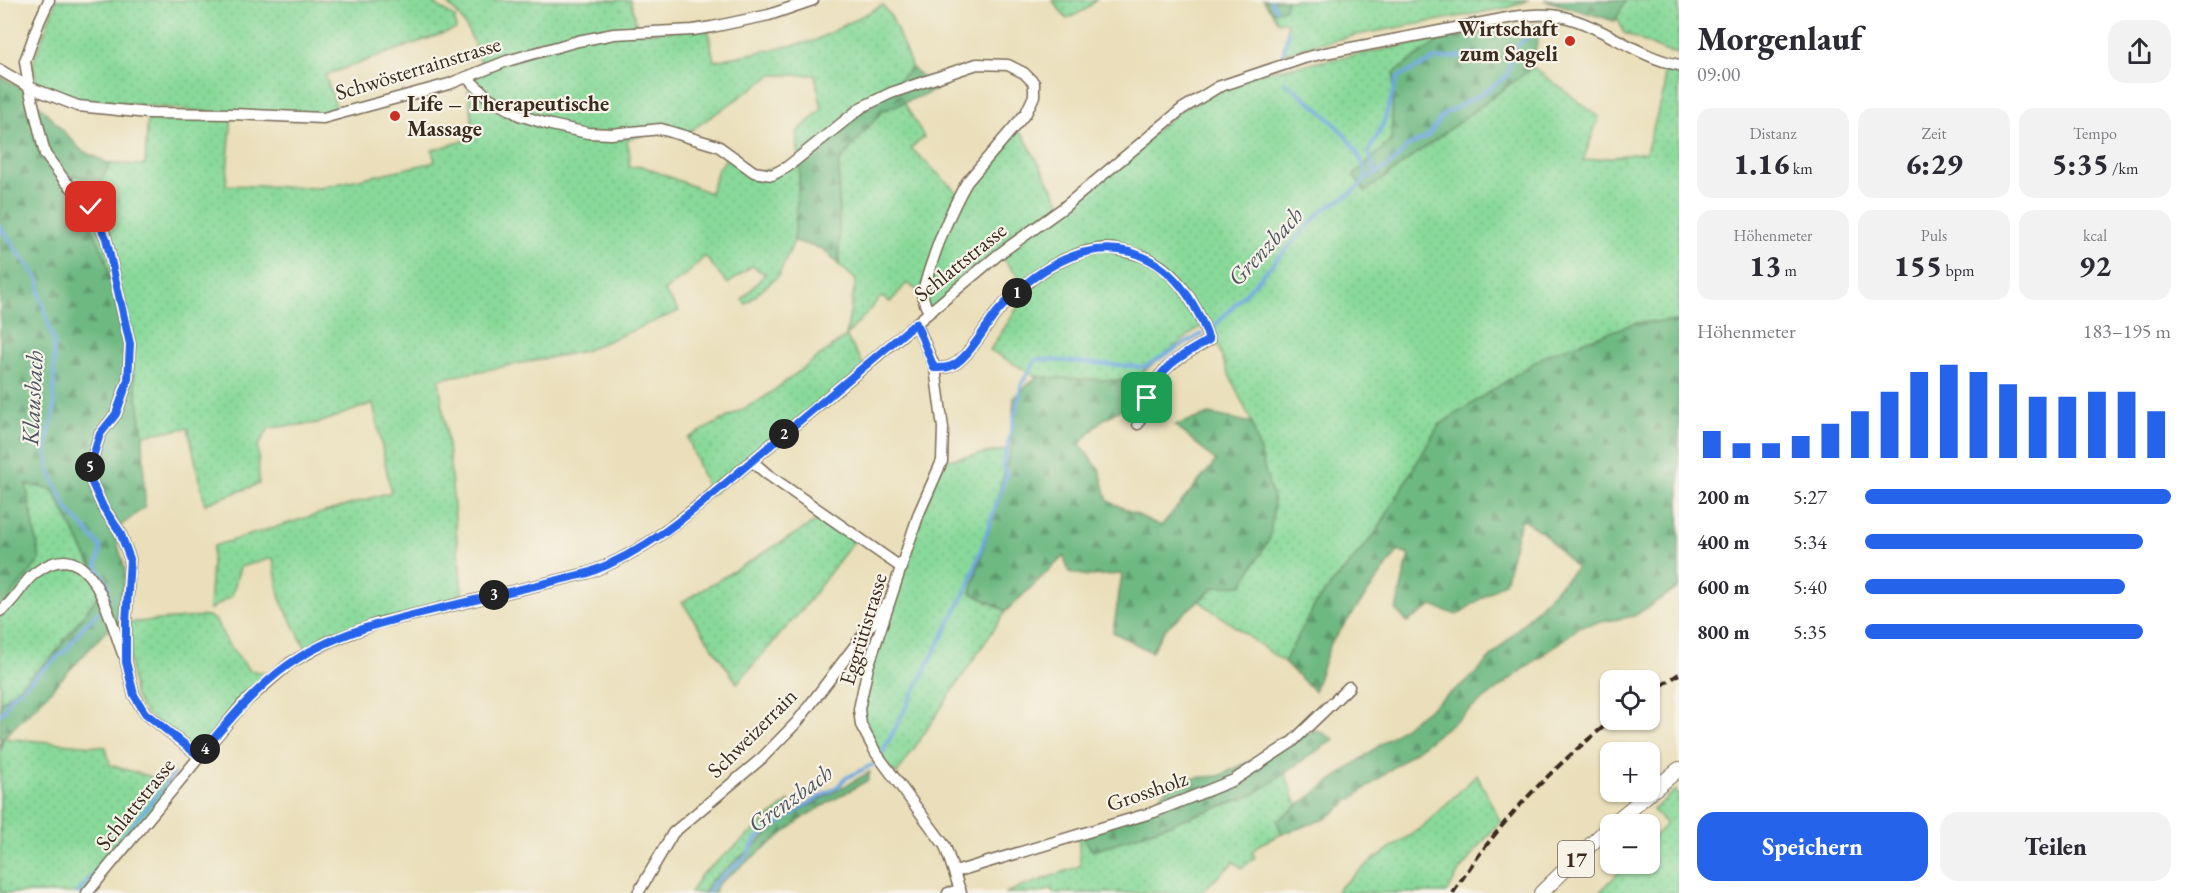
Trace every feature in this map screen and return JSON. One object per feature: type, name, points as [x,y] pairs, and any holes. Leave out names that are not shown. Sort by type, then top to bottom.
[{"type":"main road","name":"17","points":[[1624,814],[1679,769]]},
{"type":"main road","name":"17","points":[[1541,893],[1600,836]]},
{"type":"street","points":[[50,0],[35,31],[26,61],[29,87],[45,153],[65,181],[91,207],[106,238],[130,344],[128,380],[116,414],[100,434],[90,466],[92,483],[103,507],[120,532],[130,559],[126,662]]},
{"type":"street","name":"Schwösterrainstrasse","points":[[0,70],[29,87],[78,106],[148,113],[323,118],[467,78],[507,61],[578,41],[614,34],[712,27],[769,15],[813,0]]},
{"type":"street","name":"Schlattstrasse","points":[[87,893],[243,704],[290,663],[330,641],[380,622],[588,573],[616,562],[662,535],[999,254],[1063,208],[1182,109],[1218,87],[1325,53],[1513,17],[1543,15],[1580,22],[1646,55],[1679,65]]},
{"type":"street","points":[[467,78],[489,98],[519,115],[588,133],[611,134],[661,129],[718,146],[754,172],[772,175],[787,167],[862,107],[891,93],[977,64],[1008,65],[1024,73],[1034,83],[1034,96],[1026,113],[967,182],[960,195],[946,225],[922,294],[929,312]]},
{"type":"street","points":[[934,368],[950,367],[959,362],[999,309],[1027,284],[1054,265],[1075,255],[1100,248],[1123,250],[1145,256],[1166,270],[1184,290],[1200,315],[1209,340],[1162,371],[1154,382],[1138,424]]},
{"type":"street","points":[[902,568],[919,513],[942,461],[943,428],[934,368],[916,323]]},
{"type":"street","name":"Eggrütistrasse","points":[[752,461],[767,474],[902,568],[868,667],[859,709],[861,725],[876,753],[938,834],[961,892]]},
{"type":"street","points":[[0,611],[6,607],[33,574],[56,561],[72,562],[87,570],[100,593],[126,662],[134,695],[145,713],[199,756]]},
{"type":"street","name":"Schweizerrain","points":[[638,893],[674,833],[762,758],[797,722],[892,597]]},
{"type":"street","name":"Grossholz","points":[[955,872],[1154,812],[1234,780],[1292,742],[1349,687]]},
{"type":"street","points":[[948,893],[961,892]]},
{"type":"green space","points":[[56,0],[429,0],[455,18],[456,29],[325,75],[339,114],[232,114],[226,185],[319,188],[435,162],[432,150],[474,138],[467,78],[483,70],[473,41],[463,22],[442,0],[630,0],[639,33],[708,28],[714,61],[814,41],[883,5],[893,20],[912,68],[800,165],[794,241],[779,275],[746,304],[742,300],[765,274],[752,266],[728,284],[705,256],[686,275],[664,291],[679,311],[584,351],[439,379],[449,454],[463,603],[379,623],[308,653],[280,599],[273,558],[240,567],[232,596],[209,610],[213,546],[391,492],[373,403],[319,423],[269,428],[258,446],[259,484],[205,504],[188,428],[143,435],[134,381],[105,256],[83,207],[72,174],[101,181],[110,164],[145,165],[148,113],[222,113],[83,100],[36,85],[33,63]],"holes":[[[772,75],[815,75],[822,109],[797,132],[799,165],[754,172],[729,155],[718,169],[710,193],[642,166],[629,167],[630,156],[627,140],[661,129],[683,136]]]},
{"type":"green space","points":[[1052,0],[1096,0],[1085,10],[1067,19]]},
{"type":"green space","points":[[1263,0],[1286,0],[1285,9],[1272,12]]},
{"type":"green space","points":[[1286,0],[1529,0],[1507,8],[1307,46],[1285,54],[1287,23],[1277,21],[1272,12],[1284,9]]},
{"type":"green space","points":[[1544,0],[1626,0],[1615,21]]},
{"type":"green space","points":[[1626,0],[1679,0],[1679,54],[1665,51],[1624,33],[1617,17]]},
{"type":"green space","points":[[1540,24],[1533,67],[1365,192],[1354,175],[1391,141],[1394,73],[1443,38]]},
{"type":"green space","points":[[1443,38],[1394,73],[1391,141],[1354,175],[1365,192],[1533,67],[1599,117],[1583,161],[1646,152],[1665,88],[1663,67],[1679,70],[1679,321],[1634,323],[1439,425],[1375,534],[1316,603],[1284,662],[1199,601],[1215,587],[1252,423],[1226,368],[1209,320],[1131,381],[1037,377],[990,350],[1029,290],[999,254],[929,312],[922,294],[907,283],[890,302],[881,297],[846,336],[856,280],[839,265],[839,162],[882,111],[904,102],[924,137],[911,148],[959,194],[1014,129],[1023,135],[1063,207],[1182,109],[1256,74]]},
{"type":"green space","points":[[912,68],[937,90],[882,111],[839,162],[839,265],[823,249],[794,241],[800,165]]},
{"type":"green space","points":[[0,76],[26,91],[81,150],[110,164],[101,181],[72,175],[83,207],[105,256],[135,381],[143,435],[145,507],[114,531],[125,570],[119,621],[107,630],[3,738],[0,751],[0,704],[53,656],[103,589],[53,490],[26,484],[40,560],[6,602],[0,606]]},
{"type":"green space","points":[[1679,321],[1679,587],[1634,616],[1581,626],[1325,819],[1282,834],[1277,821],[1472,677],[1576,568],[1542,532],[1521,519],[1505,582],[1457,615],[1432,606],[1407,622],[1396,610],[1409,555],[1398,551],[1331,643],[1314,691],[1284,662],[1316,603],[1375,534],[1439,425],[1546,355],[1635,323]]},
{"type":"green space","points":[[846,336],[865,367],[710,496],[688,438],[762,399]]},
{"type":"green space","points":[[1037,377],[1131,381],[1144,395],[1101,421],[1080,444],[1100,471],[1108,501],[1161,526],[1216,461],[1175,425],[1210,414],[1252,423],[1274,502],[1270,538],[1242,585],[1215,587],[1165,629],[1151,652],[1113,632],[1122,574],[1088,576],[1069,572],[1064,556],[1006,611],[971,593],[1011,449],[1014,397]]},
{"type":"green space","points":[[1011,449],[971,592],[1006,611],[897,774],[882,762],[859,709],[892,597],[942,461]]},
{"type":"green space","points":[[26,484],[53,490],[103,589],[53,656],[0,704],[0,606],[40,560]]},
{"type":"green space","points":[[818,520],[834,522],[857,537],[801,611],[737,683],[682,602]]},
{"type":"green space","points":[[208,616],[216,621],[228,644],[249,670],[274,675],[199,756],[145,713],[134,695],[126,623]]},
{"type":"green space","points":[[1316,730],[1334,739],[1253,795],[1093,851],[1078,831],[1150,806],[1176,779],[1219,776]]},
{"type":"green space","points":[[3,738],[106,747],[110,765],[176,784],[87,893],[0,893],[0,751]]},
{"type":"green space","points":[[870,772],[868,780],[807,815],[717,885],[715,893],[704,893],[709,883],[786,819]]},
{"type":"green space","points":[[1285,773],[1297,806],[1277,821],[1282,834],[1260,844],[1252,852],[1255,857],[1242,868],[1234,862],[1200,893],[1053,893],[1052,889],[1040,893],[1005,893],[1080,866],[1078,831],[1253,795]]},
{"type":"green space","points":[[1477,775],[1500,821],[1460,870],[1447,893],[1337,893],[1339,888],[1374,859],[1420,829]]},
{"type":"green space","points":[[1675,790],[1679,795],[1679,893],[1599,893],[1617,874],[1660,874],[1660,830],[1666,824],[1660,818],[1660,814],[1653,810]]},
{"type":"green space","points":[[789,801],[786,819],[709,883],[704,893],[690,893],[701,875]]},
{"type":"waterway","points":[[1271,1],[1276,9]]},
{"type":"waterway","points":[[1283,54],[1288,31]]},
{"type":"waterway","points":[[1368,178],[1394,162],[1408,146],[1427,137],[1444,114],[1483,93],[1507,76],[1515,47],[1532,34]]},
{"type":"waterway","points":[[1375,174],[1369,151],[1382,127],[1398,77],[1435,59],[1480,54]]},
{"type":"waterway","name":"Grenzbach","points":[[1212,329],[1323,210],[1350,194],[1367,179],[1356,150],[1346,137],[1322,112],[1285,82]]},
{"type":"waterway","name":"Klausbach","points":[[0,227],[39,280],[40,295],[54,343],[54,412],[46,446],[49,470],[68,510],[101,547],[97,566],[108,585],[109,601]]},
{"type":"waterway","points":[[883,752],[969,585],[1007,473],[1003,466],[1022,383],[1037,359],[1144,367],[1202,334]]},
{"type":"waterway","name":"Klausbach","points":[[0,714],[4,711],[9,699],[67,649],[82,628],[98,612]]},
{"type":"waterway","name":"Grenzbach","points":[[708,893],[713,884],[746,857],[756,839],[837,787],[846,778],[874,764]]},
{"type":"waterway","points":[[78,893],[174,774]]},
{"type":"railway","points":[[1660,686],[1679,674]]},
{"type":"railway","points":[[1453,893],[1469,868],[1505,822],[1567,758],[1600,730]]},
{"type":"place","name":"Wirtschaft zum Sageli","points":[[1570,41]]},
{"type":"place","name":"Life – Therapeutische Massage","points":[[395,116]]},
{"type":"route","points":[[91,207],[106,238],[130,344],[128,380],[116,414],[100,434],[90,466],[92,483],[103,507],[120,532],[130,559],[126,662],[134,695],[145,713],[199,756],[258,689],[290,663],[330,641],[380,622],[588,573],[643,548],[710,496],[916,323],[934,368],[950,367],[966,354],[999,309],[1027,284],[1054,265],[1075,255],[1100,248],[1123,250],[1145,256],[1166,270],[1184,290],[1200,315],[1209,340],[1162,371],[1147,398]]}]
